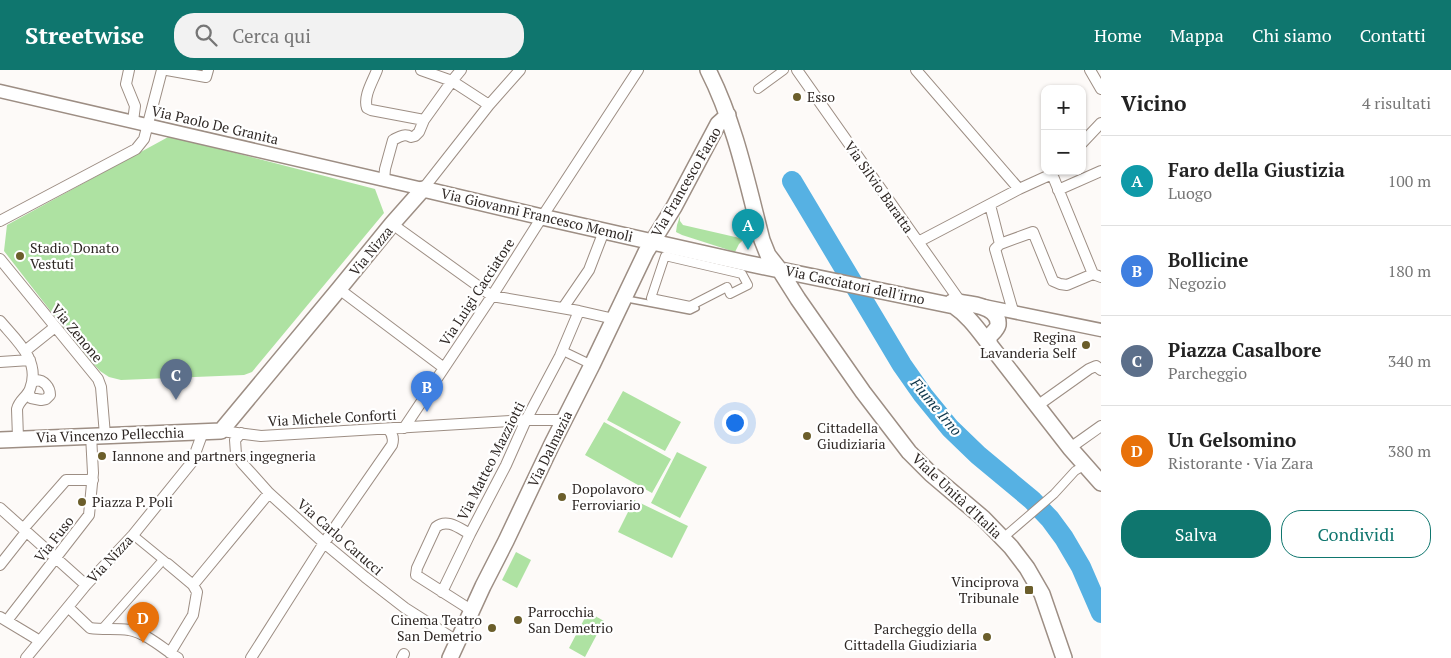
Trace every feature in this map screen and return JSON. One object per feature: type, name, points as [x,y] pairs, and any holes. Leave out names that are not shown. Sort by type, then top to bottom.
[{"type":"main road","name":"Via Francesco Farao","points":[[648,247],[674,207],[718,124],[728,115],[708,70]]},
{"type":"main road","name":"Viale Unità d'Italia","points":[[728,115],[762,240],[768,255],[863,392],[909,452],[931,474],[983,518],[1011,547],[1035,580],[1042,594],[1064,658]]},
{"type":"main road","name":"Via Giovanni Francesco Memoli","points":[[423,189],[604,231],[648,247]]},
{"type":"main road","name":"Via Nizza","points":[[221,431],[423,189]]},
{"type":"main road","points":[[746,263],[759,260],[762,256],[762,240]]},
{"type":"main road","name":"Via Cacciatori dell'irno","points":[[648,247],[779,269],[961,306]]},
{"type":"main road","name":"Via Dalmazia","points":[[450,658],[471,610],[648,247]]},
{"type":"main road","points":[[798,298],[794,287],[797,279],[800,277],[819,278]]},
{"type":"main road","points":[[961,306],[984,306],[990,309],[998,323],[997,329],[988,338],[990,345]]},
{"type":"main road","name":"Via Silvio Baratta","points":[[961,306],[1070,448],[1101,483]]},
{"type":"main road","name":"Via Vincenzo Pellecchia","points":[[0,440],[221,431]]},
{"type":"street","points":[[129,70],[126,84],[135,106],[133,121]]},
{"type":"street","points":[[0,221],[133,152],[139,147],[149,125],[162,70]]},
{"type":"street","points":[[167,70],[206,77],[208,70]]},
{"type":"street","points":[[377,70],[366,98],[367,108],[424,120]]},
{"type":"street","points":[[421,70],[452,81],[489,106]]},
{"type":"street","points":[[384,180],[385,168],[394,140],[401,136],[415,136],[419,132],[424,120],[461,70]]},
{"type":"street","name":"Via Nizza","points":[[423,189],[520,70]]},
{"type":"street","name":"Via Luigi Cacciatore","points":[[404,428],[638,70]]},
{"type":"street","points":[[758,89],[784,70]]},
{"type":"street","name":"Via Silvio Baratta","points":[[797,70],[961,306]]},
{"type":"street","points":[[916,70],[1019,189]]},
{"type":"street","points":[[1090,70],[1101,89]]},
{"type":"street","name":"Via Paolo De Granita","points":[[0,91],[423,189]]},
{"type":"street","points":[[1086,139],[1101,123]]},
{"type":"street","points":[[1058,190],[1101,171]]},
{"type":"street","points":[[918,242],[1050,175]]},
{"type":"street","points":[[1013,311],[995,249],[1000,244],[1032,232],[1053,281],[1067,285],[1097,276],[1058,190],[1054,175]]},
{"type":"street","points":[[990,205],[1000,244]]},
{"type":"street","points":[[392,224],[492,296],[614,319]]},
{"type":"street","points":[[563,308],[589,270],[604,231]]},
{"type":"street","points":[[648,247],[665,256],[742,274],[748,285],[730,294],[727,287],[690,306],[651,298],[665,256]]},
{"type":"street","name":"Via Zenone","points":[[2,264],[98,380],[101,387],[98,435]]},
{"type":"street","points":[[339,290],[444,368]]},
{"type":"street","points":[[984,306],[1101,330]]},
{"type":"street","name":"Via Matteo Mazziotti","points":[[442,592],[506,465],[526,420],[563,351],[579,311]]},
{"type":"street","points":[[0,321],[28,355],[32,367],[30,388],[16,409],[18,438]]},
{"type":"street","points":[[0,362],[28,355],[55,327]]},
{"type":"street","points":[[563,351],[592,364]]},
{"type":"street","points":[[1037,406],[1089,369],[1096,366],[1101,370]]},
{"type":"street","name":"Via Michele Conforti","points":[[221,431],[261,436],[526,420],[564,420]]},
{"type":"street","points":[[1070,448],[1101,426]]},
{"type":"street","points":[[250,658],[324,543],[392,446],[393,436],[388,429]]},
{"type":"street","name":"Via Nizza","points":[[26,658],[86,585],[133,535],[192,462],[203,432]]},
{"type":"street","name":"Via Carlo Carucci","points":[[241,433],[235,440],[236,454],[270,493],[324,543],[365,577],[405,608],[457,641]]},
{"type":"street","name":"Via Fuso","points":[[4,618],[56,558],[89,515],[98,435]]},
{"type":"street","points":[[1003,538],[1054,494],[1075,471],[1085,465]]},
{"type":"street","points":[[0,565],[24,531],[66,480],[93,480]]},
{"type":"street","points":[[193,585],[270,493]]},
{"type":"street","points":[[0,508],[86,585]]},
{"type":"street","points":[[470,534],[447,523],[436,527],[417,568],[416,575],[471,610]]},
{"type":"street","points":[[68,607],[90,628],[129,630],[138,633],[146,636],[174,656],[194,615],[197,592],[193,585],[133,535]]},
{"type":"street","points":[[102,630],[165,562]]},
{"type":"street","points":[[4,618],[40,641]]},
{"type":"lane","points":[[624,298],[690,311],[696,308]]},
{"type":"green space","points":[[170,136],[375,189],[384,213],[252,372],[244,375],[121,380],[109,377],[100,371],[80,349],[4,251],[7,225]]},
{"type":"green space","points":[[680,216],[680,221],[683,225],[744,239],[735,252],[682,235],[676,232]]},
{"type":"green space","points":[[623,391],[681,422],[665,451],[607,420]]},
{"type":"green space","points":[[604,422],[671,459],[652,493],[585,455]]},
{"type":"green space","points":[[677,452],[707,467],[680,518],[651,503]]},
{"type":"green space","points":[[634,500],[688,526],[672,558],[618,532]]},
{"type":"green space","points":[[516,552],[531,560],[517,588],[502,580]]},
{"type":"green space","points":[[588,612],[604,621],[585,657],[569,648]]},
{"type":"waterway","name":"Fiume Irno","points":[[792,181],[902,365],[923,395],[950,428],[978,455],[1032,500],[1050,519],[1081,567],[1101,613]]},
{"type":"place","name":"Esso","points":[[797,97]]},
{"type":"place","name":"Faro della Giustizia","points":[[748,250]]},
{"type":"place","name":"Stadio Donato Vestuti","points":[[20,256]]},
{"type":"place","name":"Regina Lavanderia Self","points":[[1086,345]]},
{"type":"place","name":"Piazza Casalbore","points":[[176,400]]},
{"type":"place","name":"Bollicine","points":[[427,412]]},
{"type":"place","name":"Cittadella Giudiziaria","points":[[807,436]]},
{"type":"place","name":"Iannone and partners ingegneria","points":[[102,456]]},
{"type":"place","name":"Dopolavoro Ferroviario","points":[[562,497]]},
{"type":"place","name":"Piazza P. Poli","points":[[82,502]]},
{"type":"place","name":"Vinciprova Tribunale","points":[[1029,590]]},
{"type":"place","name":"Parrocchia San Demetrio","points":[[518,620]]},
{"type":"place","name":"Cinema Teatro San Demetrio","points":[[492,628]]},
{"type":"place","name":"Parcheggio della Cittadella Giudiziaria","points":[[987,637]]},
{"type":"place","name":"Un Gelsomino","points":[[143,643]]}]
